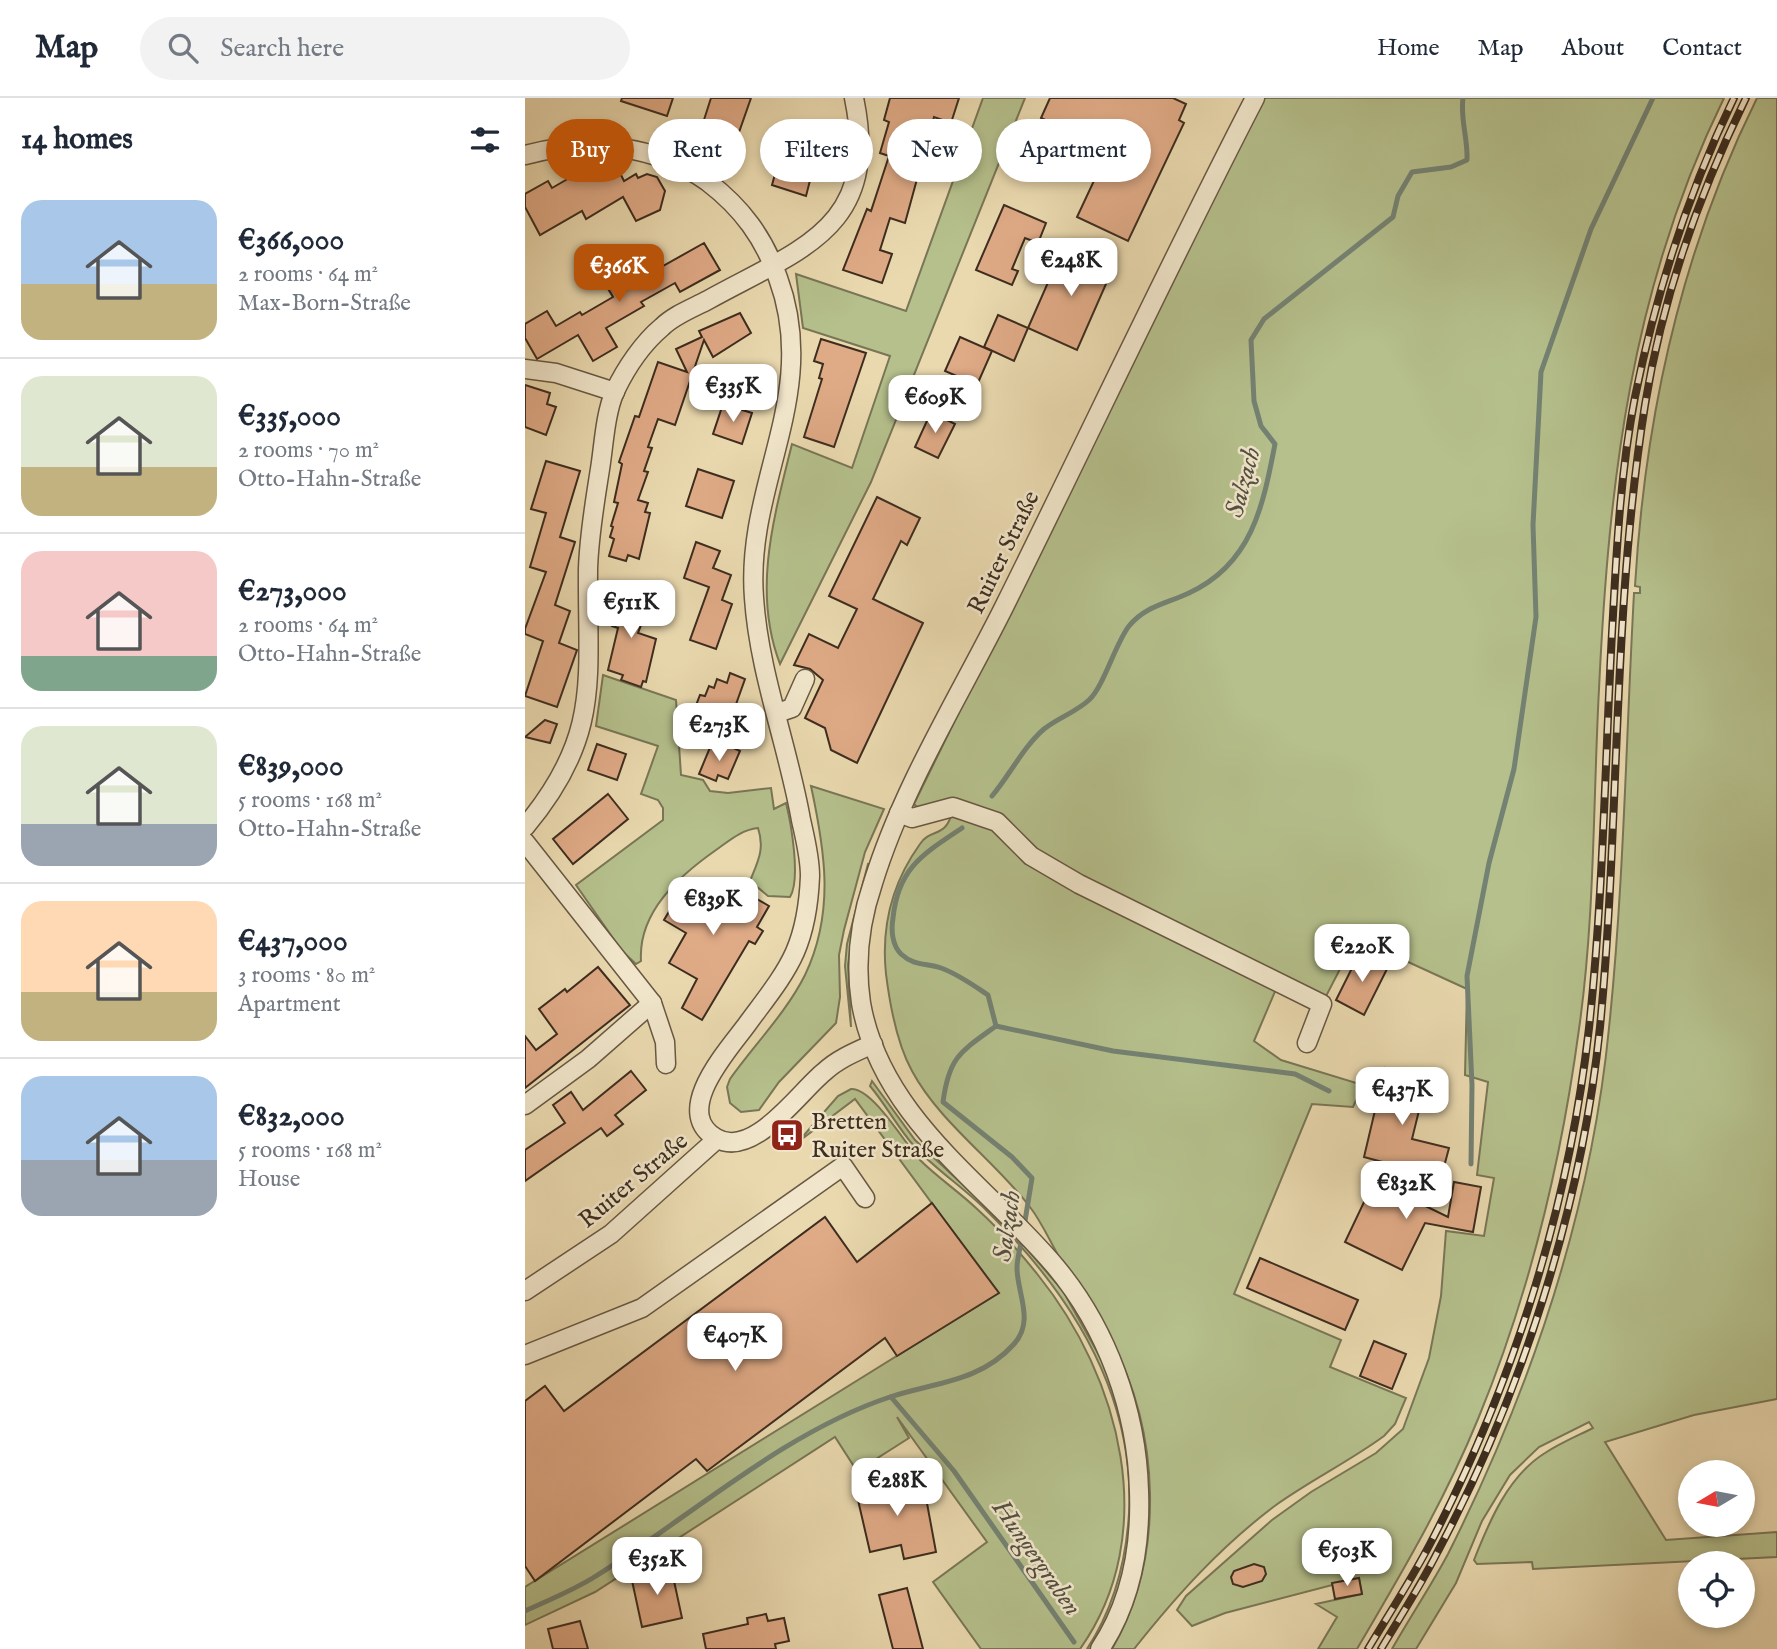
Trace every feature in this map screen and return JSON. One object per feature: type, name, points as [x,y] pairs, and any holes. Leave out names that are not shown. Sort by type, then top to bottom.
[{"type":"street","points":[[525,827],[561,778],[583,725],[588,696],[589,555],[605,436],[615,392],[634,358],[663,325],[764,269],[774,267],[828,229],[847,205],[861,158],[854,98]]},
{"type":"street","name":"Ruiter Straße","points":[[1100,1649],[1125,1600],[1134,1566],[1140,1519],[1139,1469],[1132,1427],[1107,1349],[1072,1289],[1045,1254],[925,1132],[902,1103],[873,1044],[862,1004],[858,963],[862,927],[871,887],[899,813],[1005,606],[1175,251],[1255,98]]},
{"type":"street","points":[[525,155],[569,146],[605,146],[651,154],[675,163],[698,176],[749,220],[774,267],[787,300],[793,369],[779,446],[760,512],[754,597],[777,713],[796,789],[810,873],[805,919],[788,964],[705,1085],[699,1112],[713,1144]]},
{"type":"street","points":[[525,369],[556,373],[615,392]]},
{"type":"street","points":[[777,713],[792,708],[805,679]]},
{"type":"street","points":[[899,813],[912,818],[953,807],[997,822],[1031,856],[1079,884],[1322,1004],[1307,1043]]},
{"type":"street","points":[[525,842],[652,1003],[665,1042],[666,1064]]},
{"type":"street","points":[[525,1105],[588,1059],[652,1003]]},
{"type":"street","name":"Ruiter Straße","points":[[525,1291],[611,1234],[713,1144],[738,1141],[769,1126],[823,1072],[873,1044]]},
{"type":"street","points":[[525,1355],[642,1308],[843,1166],[865,1198]]},
{"type":"green space","points":[[983,98],[1025,98],[1017,119],[996,119],[996,170],[871,482],[780,664],[772,637],[767,582],[773,526],[792,444],[852,468],[890,356],[803,328],[796,274],[906,311],[953,182],[982,182],[982,119],[975,119]]},
{"type":"green space","points":[[1260,98],[1724,98],[1692,169],[1667,241],[1646,313],[1630,386],[1618,460],[1603,611],[1593,859],[1579,1029],[1553,1178],[1528,1276],[1497,1372],[1437,1508],[1357,1649],[1318,1649],[1337,1617],[1316,1604],[1362,1594],[1359,1578],[1225,1613],[1192,1626],[1177,1610],[1186,1596],[1272,1520],[1311,1492],[1376,1453],[1403,1429],[1429,1358],[1441,1296],[1446,1231],[1484,1236],[1494,1178],[1477,1175],[1488,1082],[1465,1075],[1467,989],[1356,938],[1322,1004],[1279,982],[1254,1041],[1281,1060],[1363,1085],[1353,1107],[1312,1104],[1234,1294],[1341,1340],[1330,1367],[1406,1398],[1395,1424],[1384,1436],[1289,1496],[1237,1537],[1201,1572],[1134,1649],[1112,1649],[1129,1613],[1142,1574],[1148,1535],[1150,1494],[1147,1453],[1139,1413],[1127,1375],[1105,1328],[1062,1262],[1035,1214],[1016,1190],[937,1108],[912,1071],[902,1049],[892,1012],[886,974],[885,939],[891,906],[902,874],[924,839],[947,825],[953,808],[919,809],[914,804]]},
{"type":"green space","points":[[1757,98],[1777,98],[1777,1399],[1694,1415],[1605,1442],[1666,1540],[1755,1537],[1755,1534],[1777,1532],[1777,1557],[1755,1558],[1755,1551],[1678,1551],[1678,1562],[1533,1569],[1532,1562],[1477,1564],[1474,1560],[1486,1530],[1501,1501],[1520,1474],[1545,1453],[1593,1428],[1589,1422],[1539,1447],[1510,1475],[1482,1521],[1456,1583],[1416,1649],[1392,1649],[1448,1554],[1505,1429],[1553,1298],[1588,1164],[1600,1096],[1614,974],[1634,593],[1640,593],[1640,587],[1635,586],[1648,460],[1671,336],[1707,215]]},
{"type":"green space","points":[[603,675],[676,700],[681,775],[703,780],[710,791],[728,793],[771,788],[774,809],[786,803],[794,851],[795,878],[790,897],[768,896],[750,881],[761,849],[758,828],[741,833],[702,860],[675,884],[654,911],[646,927],[641,961],[636,964],[622,951],[576,885],[663,820],[663,808],[658,800],[641,794],[658,746],[596,726]]},
{"type":"green space","points":[[811,786],[884,809],[865,852],[844,930],[839,955],[840,997],[836,1023],[779,1082],[759,1110],[741,1112],[730,1103],[727,1087],[730,1079],[797,989],[805,975],[821,928],[825,881]]},
{"type":"green space","points":[[868,864],[871,865],[852,937],[848,965],[851,1027],[845,966],[847,944]]},
{"type":"green space","points":[[872,1081],[915,1140],[1008,1227],[1063,1291],[1109,1373],[1126,1432],[1135,1501],[1127,1563],[1114,1609],[1091,1649],[1087,1649],[1105,1617],[1122,1567],[1129,1513],[1128,1469],[1121,1426],[1108,1386],[1091,1347],[1044,1275],[986,1210],[914,1146],[870,1086]]},
{"type":"green space","points":[[851,1089],[869,1097],[920,1160],[976,1208],[1016,1249],[1067,1316],[1091,1360],[1109,1408],[1121,1457],[1124,1507],[1120,1556],[1105,1604],[1080,1649],[981,1649],[933,1582],[987,1542],[897,1417],[909,1438],[857,1471],[835,1437],[595,1592],[525,1625],[525,1587],[998,1293],[855,1099],[798,1142],[838,1096]]},
{"type":"building","points":[[622,98],[673,98],[667,116],[621,101]]},
{"type":"building","points":[[711,98],[751,98],[744,119],[704,119]]},
{"type":"building","points":[[890,98],[959,98],[952,119],[934,117],[884,120]]},
{"type":"building","points":[[1050,98],[1173,98],[1186,104],[1179,120],[1184,123],[1128,241],[1077,217],[1093,182],[1151,182],[1151,119],[1041,118]]},
{"type":"building","points":[[887,129],[887,155],[880,153]]},
{"type":"building","points":[[887,162],[887,182],[916,182],[905,223],[890,218],[880,250],[892,254],[882,283],[843,270],[867,209],[871,211]]},
{"type":"building","points":[[636,174],[638,178],[647,174],[648,182],[660,182],[665,191],[660,210],[636,221],[623,197],[586,219],[582,211],[540,235],[525,207],[525,194],[546,182],[552,188],[562,182],[634,182],[634,175]]},
{"type":"building","points":[[773,182],[810,182],[806,196],[772,185]]},
{"type":"building","points":[[1004,205],[1046,223],[1038,243],[1025,238],[1012,269],[1018,271],[1012,285],[976,270]]},
{"type":"building","points":[[704,243],[720,270],[680,292],[675,283],[641,302],[644,306],[606,328],[617,347],[593,361],[578,335],[537,359],[525,338],[525,324],[547,311],[556,326],[580,312],[582,315],[613,297],[604,282],[640,262],[647,275]]},
{"type":"building","points":[[1064,246],[1113,268],[1077,350],[1028,328]]},
{"type":"building","points":[[740,313],[751,333],[713,357],[704,340],[675,425],[658,419],[648,447],[652,448],[644,471],[648,472],[638,500],[648,503],[645,512],[650,513],[639,559],[628,555],[626,561],[609,556],[614,539],[610,537],[611,526],[618,503],[614,502],[622,464],[619,462],[635,416],[639,417],[658,362],[687,372],[676,349],[702,337],[699,331]]},
{"type":"building","points":[[998,315],[1028,328],[1014,361],[984,347]]},
{"type":"building","points":[[960,337],[992,351],[977,385],[945,371]]},
{"type":"building","points":[[821,339],[866,353],[834,447],[804,437],[822,379],[819,378],[823,364],[814,361]]},
{"type":"building","points":[[525,385],[550,393],[547,404],[556,407],[546,435],[525,427]]},
{"type":"building","points":[[723,404],[752,413],[742,444],[713,434]]},
{"type":"building","points":[[931,412],[955,424],[938,458],[915,447]]},
{"type":"building","points":[[546,461],[580,471],[560,537],[575,542],[555,605],[570,611],[559,643],[577,650],[557,707],[525,696],[543,641],[525,634],[525,629],[546,572],[530,567],[546,513],[531,509]]},
{"type":"building","points":[[698,469],[734,481],[722,518],[686,506]]},
{"type":"building","points":[[877,497],[920,518],[907,545],[901,541],[873,599],[923,623],[857,763],[831,750],[825,728],[805,718],[823,680],[810,669],[794,665],[809,634],[838,648],[857,609],[829,596]]},
{"type":"building","points":[[696,542],[720,551],[713,568],[731,575],[722,600],[732,604],[716,649],[690,640],[709,587],[684,578]]},
{"type":"building","points":[[618,589],[650,602],[638,633],[656,639],[646,682],[643,681],[641,687],[621,680],[623,675],[608,670],[618,628],[612,626],[617,609],[611,607]]},
{"type":"building","points":[[730,673],[745,679],[730,721],[695,708],[700,695],[705,696],[709,686],[714,688],[717,679],[727,683]]},
{"type":"building","points":[[545,720],[557,724],[550,743],[525,737]]},
{"type":"building","points":[[597,744],[626,754],[617,780],[588,770]]},
{"type":"building","points":[[711,745],[725,751],[727,745],[740,751],[728,779],[718,775],[716,781],[699,774]]},
{"type":"building","points":[[608,794],[628,819],[573,864],[553,839]]},
{"type":"building","points":[[723,879],[769,906],[757,927],[763,931],[755,944],[749,941],[702,1020],[682,1008],[697,979],[669,963],[686,933],[664,920],[688,880],[714,895]]},
{"type":"building","points":[[1360,952],[1388,967],[1364,1015],[1336,1000]]},
{"type":"building","points":[[598,967],[630,1005],[525,1088],[525,1036],[536,1050],[557,1034],[539,1009],[565,989],[567,992]]},
{"type":"building","points":[[1385,1068],[1427,1078],[1412,1139],[1449,1148],[1441,1178],[1364,1157]]},
{"type":"building","points":[[631,1071],[646,1090],[615,1115],[623,1124],[607,1136],[601,1128],[525,1181],[525,1150],[565,1123],[553,1105],[571,1092],[583,1110]]},
{"type":"building","points":[[1374,1181],[1448,1217],[1454,1182],[1481,1187],[1473,1232],[1425,1223],[1402,1270],[1345,1242]]},
{"type":"building","points":[[932,1203],[999,1293],[897,1356],[885,1338],[707,1471],[696,1459],[535,1581],[525,1566],[525,1401],[545,1386],[564,1411],[825,1217],[857,1262]]},
{"type":"building","points":[[1260,1258],[1358,1300],[1345,1330],[1247,1288]]},
{"type":"building","points":[[1374,1341],[1406,1354],[1392,1389],[1360,1376]]},
{"type":"building","points":[[888,1480],[890,1487],[918,1481],[920,1488],[924,1487],[936,1552],[904,1559],[901,1545],[870,1552],[855,1487]]},
{"type":"building","points":[[1254,1564],[1264,1567],[1266,1574],[1262,1581],[1243,1587],[1233,1584],[1231,1577],[1234,1571]]},
{"type":"building","points":[[671,1567],[682,1618],[642,1627],[631,1576]]},
{"type":"building","points":[[1359,1578],[1362,1594],[1335,1599],[1332,1583]]},
{"type":"building","points":[[907,1588],[923,1649],[893,1649],[879,1595]]},
{"type":"building","points":[[766,1614],[768,1621],[784,1618],[789,1641],[775,1644],[776,1649],[706,1649],[703,1634],[748,1624],[747,1618]]},
{"type":"building","points":[[580,1621],[588,1649],[553,1649],[548,1629]]},
{"type":"waterway","name":"Salzach","points":[[992,796],[1037,736],[1049,725],[1084,704],[1094,694],[1124,634],[1135,619],[1149,609],[1189,593],[1210,581],[1241,549],[1259,511],[1275,444],[1261,426],[1254,401],[1251,340],[1264,319],[1393,217],[1398,196],[1412,172],[1451,167],[1467,160],[1463,98]]},
{"type":"waterway","points":[[1471,1164],[1472,1085],[1467,976],[1489,863],[1514,769],[1536,617],[1533,525],[1541,372],[1591,229],[1653,98]]},
{"type":"waterway","name":"Salzach","points":[[962,828],[924,855],[907,874],[896,901],[892,923],[893,937],[898,950],[906,958],[947,970],[988,995],[996,1026],[958,1057],[949,1075],[943,1102],[1012,1157],[1032,1178],[1024,1227]]},
{"type":"waterway","points":[[996,1026],[1113,1051],[1295,1074],[1329,1091]]},
{"type":"waterway","name":"Salzach","points":[[525,1611],[596,1576],[775,1453],[813,1431],[890,1397],[972,1374],[1001,1357],[1014,1344],[1023,1326],[1017,1268],[1022,1236]]},
{"type":"waterway","name":"Hungergraben","points":[[891,1397],[954,1471],[1074,1642]]},
{"type":"railway","points":[[1368,1649],[1408,1584],[1460,1483],[1512,1358],[1552,1228],[1580,1095],[1594,977],[1616,560],[1630,424],[1643,358],[1675,244],[1702,170],[1734,98]]},
{"type":"railway","points":[[1381,1649],[1418,1589],[1468,1491],[1496,1428],[1544,1296],[1563,1229],[1579,1161],[1600,1027],[1627,560],[1645,405],[1661,326],[1684,248],[1713,172],[1746,98]]},
{"type":"place","name":"Bretten Ruiter Straße","points":[[787,1135]]}]
